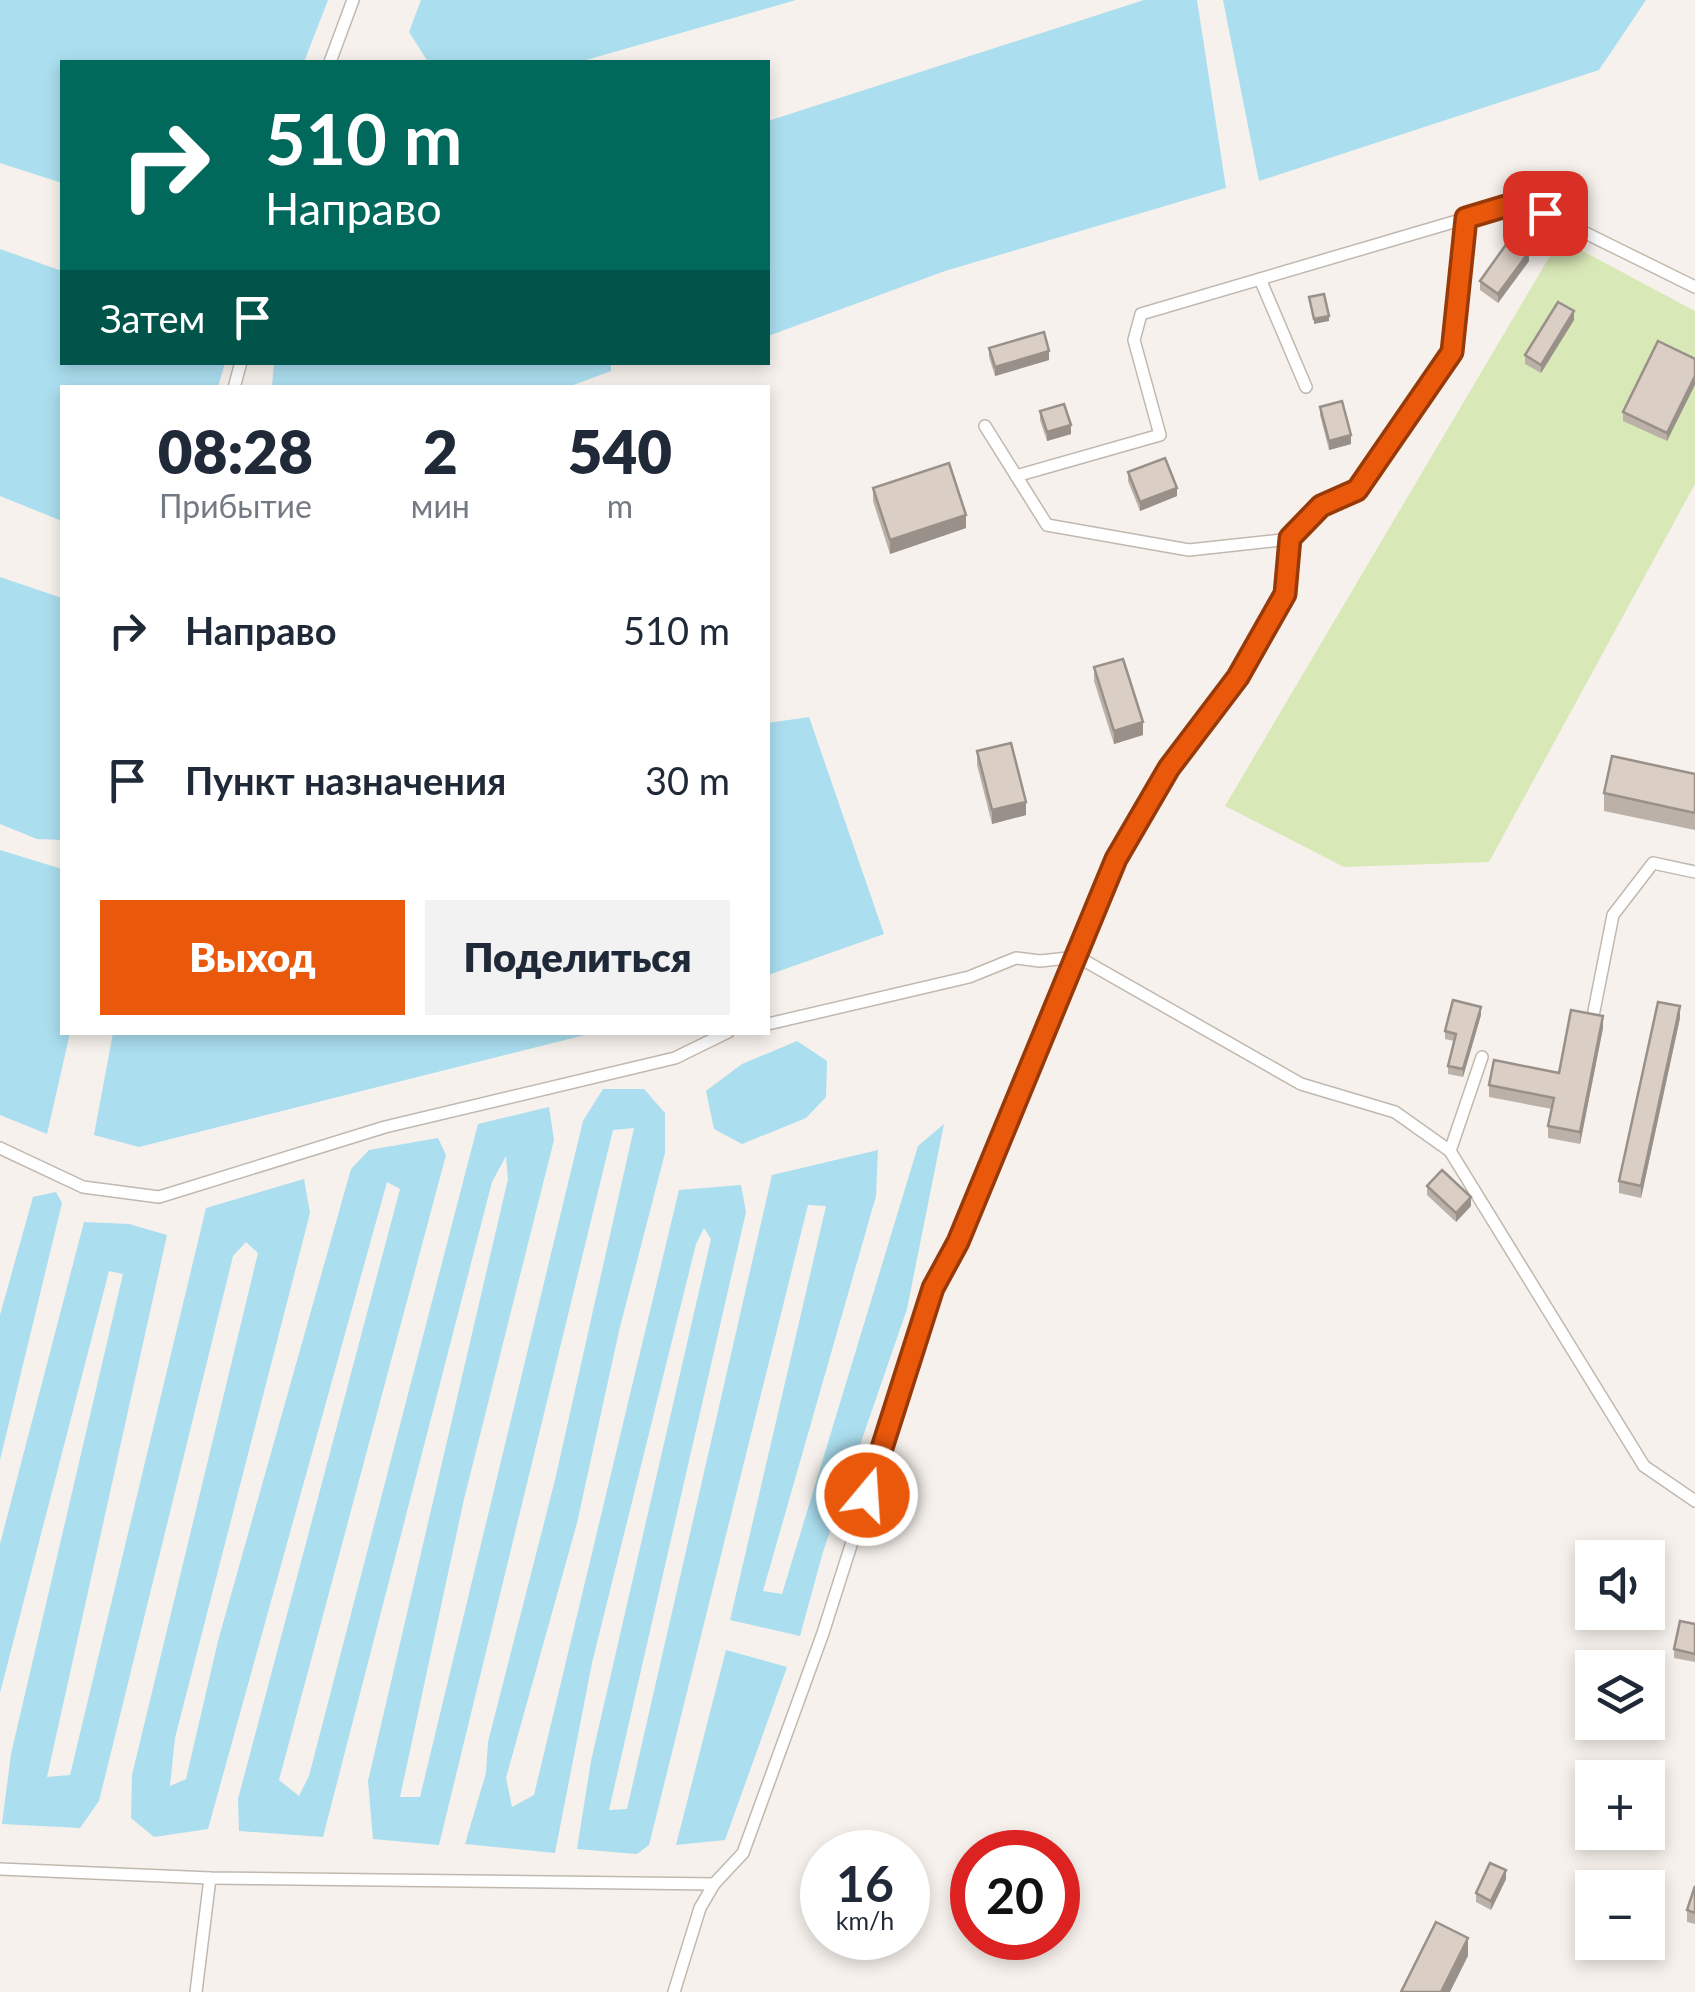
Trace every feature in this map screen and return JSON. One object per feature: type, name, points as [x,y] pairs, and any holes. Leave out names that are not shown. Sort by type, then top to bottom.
[{"type":"lane","points":[[331,60],[353,0]]},
{"type":"lane","points":[[1016,476],[1160,436],[1134,340],[1141,314],[1506,206],[1545,213],[1695,286]]},
{"type":"lane","points":[[674,1992],[700,1908],[714,1884],[744,1853],[823,1634],[933,1288],[958,1242],[1116,859],[1169,768],[1238,677],[1285,594],[1290,538],[1321,506],[1357,490],[1452,352],[1466,218]]},
{"type":"lane","points":[[1260,279],[1306,387]]},
{"type":"lane","points":[[985,426],[1047,524],[1190,550],[1290,538]]},
{"type":"lane","points":[[1594,1012],[1613,915],[1653,862],[1695,872]]},
{"type":"lane","points":[[770,1024],[969,977],[1016,958],[1040,962],[1078,957],[1301,1084],[1395,1112],[1450,1151],[1644,1466],[1695,1501]]},
{"type":"lane","points":[[0,1148],[84,1187],[159,1197],[385,1127],[675,1058],[722,1035]]},
{"type":"lane","points":[[1450,1151],[1482,1057]]},
{"type":"lane","points":[[0,1868],[210,1878],[714,1884]]},
{"type":"lane","points":[[196,1992],[210,1878]]},
{"type":"green space","points":[[1560,239],[1695,311],[1695,484],[1489,862],[1344,867],[1225,806]]},
{"type":"water","points":[[0,0],[328,0],[305,60],[60,60],[60,182],[0,163]]},
{"type":"water","points":[[421,0],[796,0],[586,60],[427,60],[409,32]]},
{"type":"water","points":[[1144,0],[1197,0],[1226,188],[945,271],[770,335],[770,120]]},
{"type":"water","points":[[1223,0],[1646,0],[1599,70],[1259,181]]},
{"type":"water","points":[[0,249],[60,270],[60,365],[224,365],[219,385],[60,385],[60,520],[0,496]]},
{"type":"water","points":[[274,365],[611,365],[611,371],[573,385],[272,385]]},
{"type":"water","points":[[0,577],[60,597],[60,840],[37,839],[0,824]]},
{"type":"water","points":[[809,717],[884,934],[770,974],[770,723]]},
{"type":"water","points":[[0,850],[60,868],[60,1035],[70,1035],[47,1134],[0,1115]]},
{"type":"water","points":[[112,1035],[585,1035],[139,1147],[94,1135]]},
{"type":"water","points":[[797,1041],[827,1061],[826,1097],[806,1118],[742,1144],[714,1129],[706,1091],[742,1064]]},
{"type":"water","points":[[603,1089],[644,1089],[665,1113],[665,1153],[619,1331],[577,1523],[506,1778],[512,1807],[534,1795],[679,1190],[741,1185],[746,1212],[609,1810],[627,1809],[772,1175],[878,1150],[876,1196],[763,1591],[782,1594],[918,1146],[944,1124],[907,1309],[823,1552],[800,1636],[730,1620],[826,1206],[808,1205],[649,1845],[637,1854],[577,1849],[591,1761],[711,1239],[704,1228],[696,1244],[592,1663],[555,1853],[465,1844],[486,1773],[488,1742],[555,1480],[634,1128],[613,1130],[439,1845],[373,1839],[368,1781],[508,1179],[506,1156],[492,1182],[323,1837],[239,1831],[238,1799],[400,1189],[387,1182],[208,1829],[154,1837],[131,1818],[132,1775],[258,1253],[246,1242],[233,1256],[99,1801],[80,1828],[2,1824],[11,1754],[123,1274],[109,1271],[0,1693],[0,1544],[84,1222],[129,1224],[167,1235],[47,1777],[70,1775],[206,1208],[304,1179],[310,1213],[175,1738],[170,1786],[186,1779],[218,1641],[351,1169],[369,1150],[438,1138],[446,1155],[279,1780],[299,1796],[309,1776],[478,1124],[549,1107],[554,1140],[464,1499],[400,1797],[420,1797],[583,1121]]},
{"type":"water","points":[[56,1192],[62,1203],[0,1460],[0,1315],[33,1197]]},
{"type":"water","points":[[726,1650],[787,1667],[725,1840],[676,1845]]},
{"type":"building","points":[[1510,239],[1529,252],[1498,294],[1480,281]]},
{"type":"building","points":[[1324,294],[1329,316],[1314,319],[1309,297]]},
{"type":"building","points":[[1558,302],[1574,311],[1541,365],[1525,355]]},
{"type":"building","points":[[1044,332],[1049,351],[995,367],[989,348]]},
{"type":"building","points":[[1658,341],[1695,359],[1695,376],[1667,433],[1623,412]]},
{"type":"building","points":[[1342,401],[1351,435],[1329,441],[1320,407]]},
{"type":"building","points":[[1064,404],[1071,425],[1047,432],[1040,411]]},
{"type":"building","points":[[1165,458],[1177,488],[1140,502],[1128,472]]},
{"type":"building","points":[[949,463],[966,515],[890,540],[873,488]]},
{"type":"building","points":[[1123,659],[1143,722],[1114,731],[1094,667]]},
{"type":"building","points":[[1011,743],[1026,802],[992,810],[977,751]]},
{"type":"building","points":[[1612,756],[1695,774],[1695,813],[1604,793]]},
{"type":"building","points":[[1453,1000],[1481,1007],[1463,1069],[1448,1066],[1456,1034],[1445,1031]]},
{"type":"building","points":[[1658,1002],[1680,1006],[1641,1186],[1619,1181]]},
{"type":"building","points":[[1571,1010],[1603,1016],[1580,1132],[1548,1126],[1554,1098],[1489,1085],[1494,1060],[1559,1073]]},
{"type":"building","points":[[1442,1170],[1471,1197],[1456,1213],[1427,1186]]},
{"type":"building","points":[[1680,1621],[1695,1624],[1695,1654],[1674,1649]]},
{"type":"building","points":[[1490,1863],[1506,1870],[1491,1901],[1476,1893]]},
{"type":"building","points":[[1695,1886],[1695,1913],[1687,1910]]},
{"type":"building","points":[[1436,1922],[1468,1938],[1441,1992],[1401,1992]]},
{"type":"route","points":[[867,1495],[933,1288],[958,1242],[1116,859],[1169,768],[1238,677],[1285,594],[1290,538],[1321,506],[1357,490],[1452,352],[1466,218],[1506,206],[1545,213]]}]
